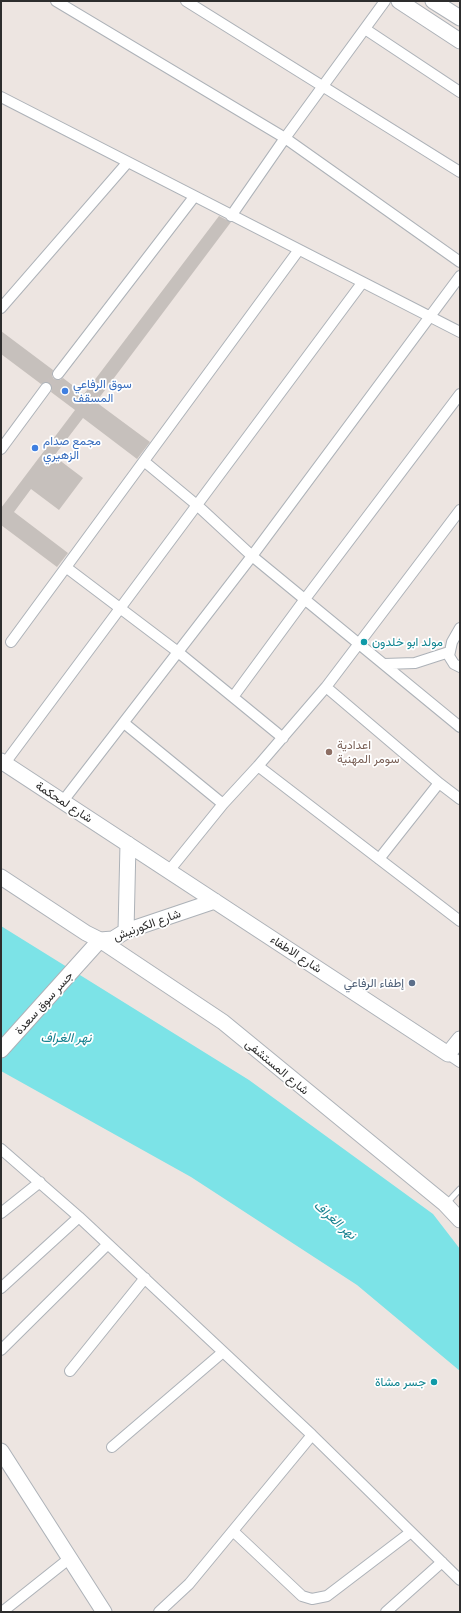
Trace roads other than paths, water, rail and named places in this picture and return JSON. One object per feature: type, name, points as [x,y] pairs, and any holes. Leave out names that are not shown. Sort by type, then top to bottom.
[{"type":"street","points":[[56,1],[285,138],[460,262]]},
{"type":"street","points":[[186,1],[460,172]]},
{"type":"street","points":[[231,216],[285,138],[385,1]]},
{"type":"street","points":[[399,1],[460,41]]},
{"type":"street","points":[[433,1],[460,18]]},
{"type":"street","points":[[365,29],[460,92]]},
{"type":"street","points":[[1,97],[298,251],[460,332]]},
{"type":"street","points":[[1,308],[127,163]]},
{"type":"street","points":[[58,374],[194,197]]},
{"type":"street","points":[[11,642],[67,568],[298,251]]},
{"type":"street","points":[[63,801],[252,556],[460,276]]},
{"type":"street","points":[[3,762],[122,609],[362,283]]},
{"type":"street","points":[[1,448],[46,388]]},
{"type":"street","points":[[233,697],[304,598],[460,394]]},
{"type":"street","points":[[144,462],[198,506],[252,556],[460,727]]},
{"type":"street","points":[[168,872],[223,804],[283,738],[326,687],[460,510]]},
{"type":"street","points":[[67,568],[178,652],[283,738]]},
{"type":"street","points":[[460,628],[449,652],[450,659],[454,664],[460,667]]},
{"type":"street","points":[[384,664],[415,663],[449,652]]},
{"type":"street","points":[[326,687],[460,799]]},
{"type":"street","points":[[124,723],[223,804]]},
{"type":"street","name":"شارع لمحكمة","points":[[3,762],[128,844]]},
{"type":"street","points":[[258,766],[460,921]]},
{"type":"street","points":[[379,859],[439,783]]},
{"type":"street","points":[[126,931],[128,844]]},
{"type":"street","name":"شارع الاطفاء","points":[[128,844],[168,872],[215,901],[454,1058],[460,1039]]},
{"type":"street","name":"شارع الكورنيش","points":[[1,877],[86,933],[100,940],[113,939],[126,931],[215,901]]},
{"type":"street","name":"جسر سوق سعدة","points":[[1,1050],[88,956],[100,940]]},
{"type":"street","name":"شارع المستشفى","points":[[100,940],[223,1022],[446,1204],[460,1220]]},
{"type":"street","points":[[1,1148],[79,1217],[224,1352],[312,1435],[460,1580]]},
{"type":"street","points":[[1,1213],[40,1182]]},
{"type":"street","points":[[1,1288],[79,1217]]},
{"type":"street","points":[[1,1350],[108,1244]]},
{"type":"street","points":[[70,1371],[145,1278]]},
{"type":"street","points":[[112,1447],[224,1352]]},
{"type":"street","points":[[159,1612],[189,1584],[312,1435]]},
{"type":"street","points":[[1,1451],[104,1612]]},
{"type":"street","points":[[233,1531],[302,1596],[312,1600],[327,1596],[411,1532]]},
{"type":"street","points":[[2,1612],[70,1558]]},
{"type":"street","points":[[386,1612],[442,1562]]},
{"type":"lane","points":[[446,1204],[460,1189]]},
{"type":"water","name":"نهر الغراف","points":[[1,926],[249,1080],[433,1214],[460,1249],[460,1371],[357,1285],[191,1177],[1,1071]]},
{"type":"tunnel","points":[[46,388],[58,374]]},
{"type":"place","name":"سوق الرفاعي المسقف","points":[[65,391]]},
{"type":"place","name":"مجمع صدام الزهيري","points":[[35,448]]},
{"type":"place","name":"مولد ابو خلدون","points":[[364,642]]},
{"type":"place","name":"اعدادية سومر المهنية","points":[[329,752]]},
{"type":"place","name":"إطفاء الرفاعي","points":[[412,983]]},
{"type":"place","name":"جسر مشاة","points":[[434,1382]]}]
